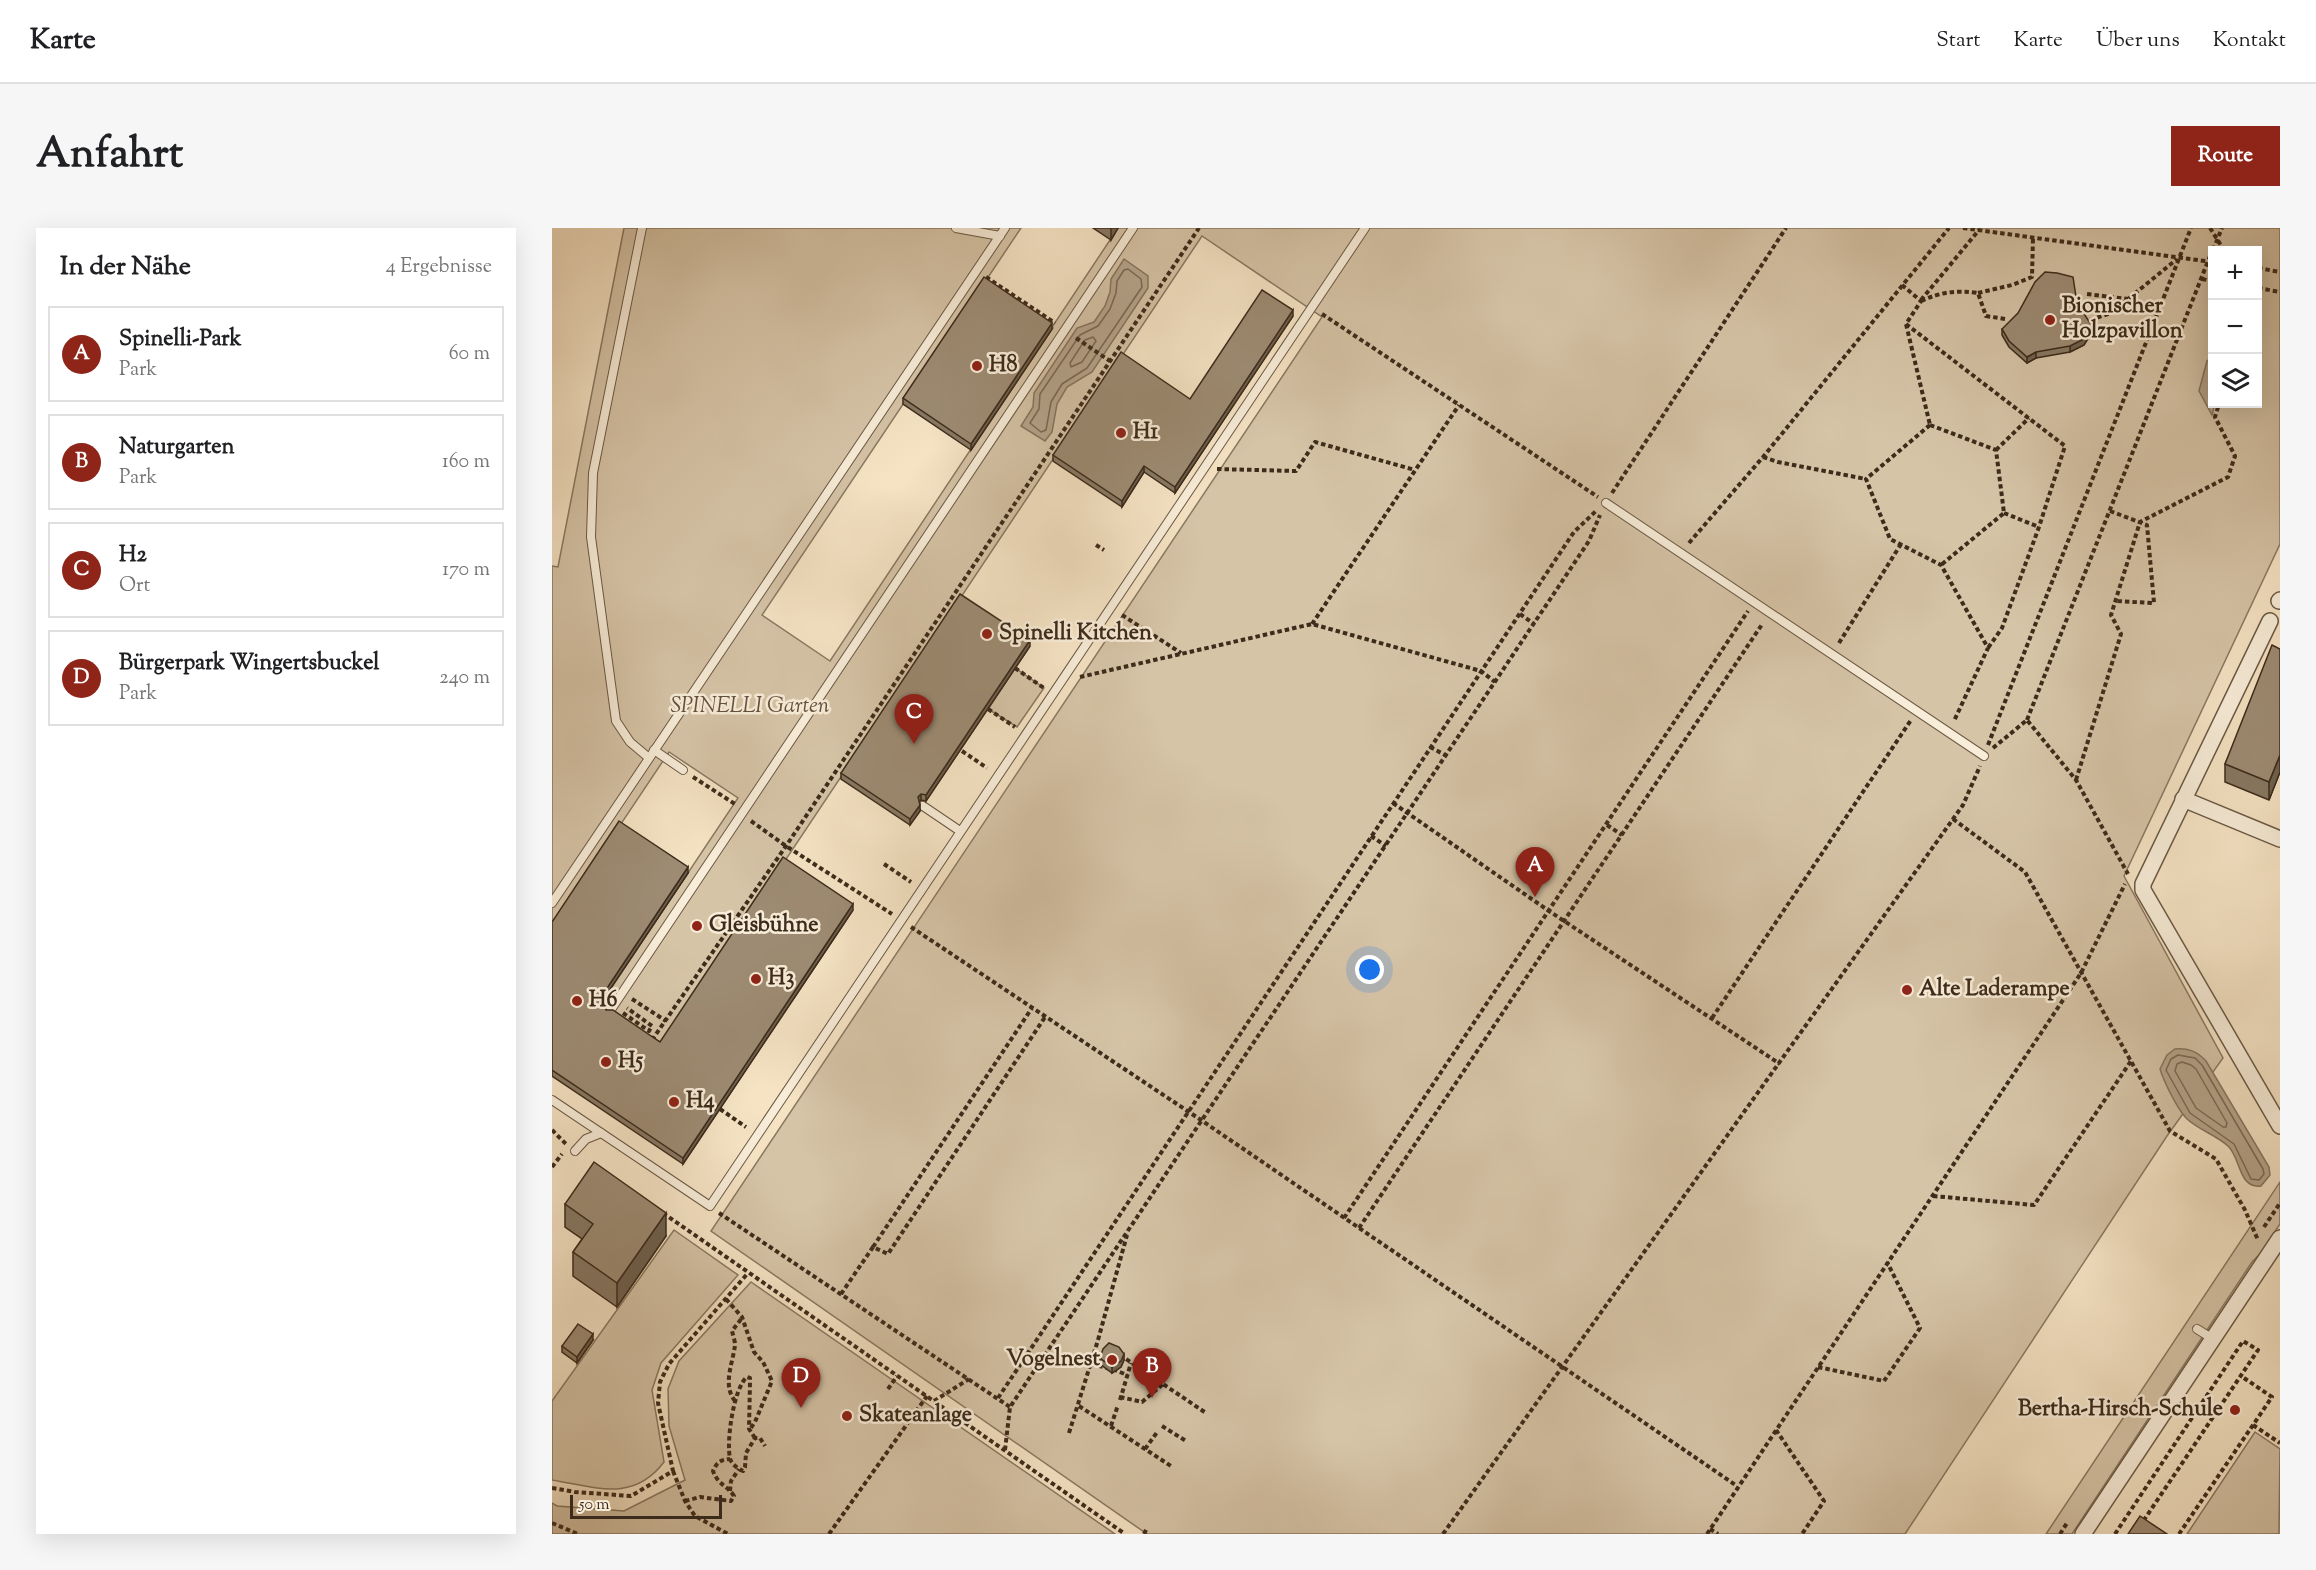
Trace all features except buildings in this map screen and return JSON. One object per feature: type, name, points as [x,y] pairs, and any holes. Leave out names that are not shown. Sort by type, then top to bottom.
[{"type":"street","points":[[2270,621],[2183,799],[2143,884],[2143,890],[2280,1126]]},
{"type":"street","points":[[2183,799],[2280,839]]},
{"type":"street","points":[[2084,1534],[2280,1238]]},
{"type":"lane","points":[[642,228],[593,473],[591,537],[616,721],[630,742],[649,758]]},
{"type":"lane","points":[[956,228],[1000,236]]},
{"type":"lane","points":[[552,903],[1005,228]]},
{"type":"lane","points":[[610,1011],[1133,228]]},
{"type":"lane","points":[[552,1100],[710,1206],[1365,228]]},
{"type":"lane","points":[[1606,503],[1984,756]]},
{"type":"lane","points":[[654,750],[683,770]]},
{"type":"lane","points":[[923,806],[960,831]]},
{"type":"lane","points":[[576,1151],[586,1139],[601,1133]]},
{"type":"lane","points":[[2196,1329],[2213,1339]]},
{"type":"path","points":[[623,1005],[652,1026],[649,1031],[622,1012],[619,1017],[653,1040],[786,846],[1199,228]]},
{"type":"path","points":[[1005,1450],[1010,1407],[1589,541],[1606,503],[1786,228]]},
{"type":"path","points":[[1681,553],[1949,228]]},
{"type":"path","points":[[1963,228],[2208,262]]},
{"type":"path","points":[[1443,1534],[1963,805],[2191,228]]},
{"type":"path","points":[[2210,228],[2221,246]]},
{"type":"path","points":[[2215,246],[2222,228]]},
{"type":"path","points":[[1930,425],[1906,324],[1921,301],[1979,230]]},
{"type":"path","points":[[1921,301],[1938,293],[1957,291],[1978,293],[2012,285],[2032,277],[2034,238]]},
{"type":"path","points":[[2090,320],[2110,312],[2129,299],[2180,257]]},
{"type":"path","points":[[1984,756],[2027,720],[2208,266]]},
{"type":"path","points":[[2262,269],[2280,272]]},
{"type":"path","points":[[976,271],[1110,361]]},
{"type":"path","points":[[2202,279],[2208,280]]},
{"type":"path","points":[[1902,285],[1921,301]]},
{"type":"path","points":[[2262,289],[2280,292]]},
{"type":"path","points":[[1978,293],[1986,316],[2005,319]]},
{"type":"path","points":[[2087,294],[2129,299]]},
{"type":"path","points":[[1311,307],[1606,503]]},
{"type":"path","points":[[1906,324],[2065,446],[2039,527],[2002,628],[1988,648],[1947,732]]},
{"type":"path","points":[[1312,624],[1458,405]]},
{"type":"path","points":[[2076,780],[2121,634],[2111,615],[2140,522],[2228,477],[2235,456],[2215,417],[2218,408]]},
{"type":"path","points":[[1996,450],[2029,418]]},
{"type":"path","points":[[1866,479],[1930,425]]},
{"type":"path","points":[[1930,425],[1996,450]]},
{"type":"path","points":[[1205,469],[1296,471],[1315,442],[1414,470]]},
{"type":"path","points":[[1996,450],[2004,513]]},
{"type":"path","points":[[1762,457],[1866,479]]},
{"type":"path","points":[[1866,479],[1890,538],[1941,565],[1988,648]]},
{"type":"path","points":[[998,1398],[1575,532],[1606,503]]},
{"type":"path","points":[[2110,511],[2147,525],[2154,603],[2115,601]]},
{"type":"path","points":[[2004,513],[2039,527]]},
{"type":"path","points":[[1941,565],[2004,513]]},
{"type":"path","points":[[1832,655],[1901,544]]},
{"type":"path","points":[[1096,545],[1104,550]]},
{"type":"path","points":[[1344,1218],[1754,602]]},
{"type":"path","points":[[1110,607],[1182,654]]},
{"type":"path","points":[[1359,1228],[1770,612]]},
{"type":"path","points":[[1520,614],[1534,624]]},
{"type":"path","points":[[1064,677],[1085,676],[1312,624],[1481,671],[1495,682]]},
{"type":"path","points":[[1015,668],[1053,694]]},
{"type":"path","points":[[988,709],[1026,734]]},
{"type":"path","points":[[1711,1018],[1917,712]]},
{"type":"path","points":[[1707,1534],[2081,973],[2129,876],[2076,780],[2027,720]]},
{"type":"path","points":[[1430,747],[1447,756]]},
{"type":"path","points":[[962,751],[998,776]]},
{"type":"path","points":[[683,770],[743,810]]},
{"type":"path","points":[[1393,804],[1565,922],[1780,1064]]},
{"type":"path","points":[[1953,819],[2025,872],[2170,1131],[2216,1159],[2258,1237]]},
{"type":"path","points":[[751,821],[1201,1120],[1737,1486]]},
{"type":"path","points":[[1607,825],[1622,835]]},
{"type":"path","points":[[1371,836],[1386,846]]},
{"type":"path","points":[[884,864],[922,888]]},
{"type":"path","points":[[622,992],[666,1022]]},
{"type":"path","points":[[841,1294],[1032,1008]]},
{"type":"path","points":[[873,1247],[888,1254],[1045,1017]]},
{"type":"path","points":[[1933,1196],[2034,1205],[2131,1061]]},
{"type":"path","points":[[720,1109],[757,1135]]},
{"type":"path","points":[[552,1130],[568,1146],[552,1167]]},
{"type":"path","points":[[710,1206],[1010,1407]]},
{"type":"path","points":[[662,1212],[1125,1534]]},
{"type":"path","points":[[1069,1433],[1128,1231]]},
{"type":"path","points":[[1818,1367],[1884,1381],[1920,1328],[1887,1262]]},
{"type":"path","points":[[728,1534],[695,1516],[685,1501],[673,1471],[658,1403],[660,1382],[669,1364],[749,1273]]},
{"type":"path","points":[[726,1299],[742,1317],[754,1352],[763,1362],[772,1381],[755,1422],[749,1429]]},
{"type":"path","points":[[735,1401],[730,1392],[729,1373],[735,1344],[732,1331],[742,1317]]},
{"type":"path","points":[[1098,1340],[1107,1346]]},
{"type":"path","points":[[2115,1534],[2243,1341],[2258,1350],[2140,1527]]},
{"type":"path","points":[[1115,1351],[1206,1413]]},
{"type":"path","points":[[1111,1426],[1131,1363]]},
{"type":"path","points":[[1091,1364],[1127,1375]]},
{"type":"path","points":[[888,1389],[897,1376]]},
{"type":"path","points":[[2180,1534],[2272,1396],[2241,1376]]},
{"type":"path","points":[[755,1438],[746,1453],[743,1471],[730,1459],[730,1418],[741,1382],[747,1377],[750,1378],[749,1429],[755,1438],[760,1438],[765,1446]]},
{"type":"path","points":[[934,1401],[969,1379]]},
{"type":"path","points":[[1119,1400],[1142,1402],[1163,1384]]},
{"type":"path","points":[[829,1534],[927,1396]]},
{"type":"path","points":[[1078,1406],[1171,1466]]},
{"type":"path","points":[[2253,1425],[2280,1443]]},
{"type":"path","points":[[1162,1426],[1186,1441]]},
{"type":"path","points":[[1776,1430],[1824,1501],[1802,1534]]},
{"type":"path","points":[[1145,1449],[1158,1431]]},
{"type":"path","points":[[685,1501],[700,1497],[731,1501],[734,1496],[720,1485],[713,1471],[716,1464],[730,1459]]},
{"type":"path","points":[[730,1491],[731,1481],[739,1469]]},
{"type":"path","points":[[552,1488],[631,1496],[673,1471]]},
{"type":"path","points":[[2144,1521],[2151,1525]]},
{"type":"path","points":[[552,1523],[578,1534]]},
{"type":"path","points":[[1144,1534],[1147,1528]]},
{"type":"path","points":[[1710,1529],[1718,1534]]},
{"type":"green space","name":"SPINELLI Garten","points":[[624,228],[1021,228],[762,615],[830,661],[1118,228],[2280,228],[2280,544],[2124,876],[2223,1058],[2167,1136],[1905,1534],[1147,1534],[711,1231],[1322,317],[1202,236],[660,1048],[599,1006],[738,798],[669,752],[552,927],[552,566],[558,567]]},
{"type":"green space","points":[[1015,668],[1044,688],[1017,727],[988,709]]},
{"type":"green space","points":[[2280,1182],[2280,1224],[2252,1262],[2072,1534],[2046,1534]]},
{"type":"green space","points":[[674,1230],[738,1275],[661,1363],[652,1390],[664,1462],[652,1475],[626,1488],[598,1488],[552,1480],[552,1401]]},
{"type":"green space","points":[[751,1282],[1115,1534],[552,1534],[552,1503],[557,1506],[624,1511],[685,1480],[669,1426],[668,1389],[679,1361]]},
{"type":"green space","points":[[2255,1432],[2280,1449],[2279,1534],[2187,1534]]},
{"type":"water","points":[[1124,259],[1148,276],[1148,288],[1092,372],[1067,387],[1057,404],[1052,432],[1045,441],[1021,426],[1033,407],[1034,393],[1077,328],[1094,322],[1105,306],[1110,292],[1111,279]]},
{"type":"water","points":[[2208,360],[2208,408],[2199,391]]},
{"type":"water","points":[[2175,1049],[2192,1051],[2206,1061],[2269,1167],[2270,1175],[2261,1186],[2248,1183],[2229,1147],[2191,1122],[2179,1108],[2160,1069],[2167,1055]]},
{"type":"place","name":"Bionischer Holzpavillon","points":[[2050,320]]},
{"type":"place","name":"H8","points":[[977,366]]},
{"type":"place","name":"H1","points":[[1121,433]]},
{"type":"place","name":"Spinelli Kitchen","points":[[987,634]]},
{"type":"place","name":"H2","points":[[914,744]]},
{"type":"place","name":"Spinelli-Park","points":[[1535,897]]},
{"type":"place","name":"Gleisbühne","points":[[697,926]]},
{"type":"place","name":"H3","points":[[756,979]]},
{"type":"place","name":"Alte Laderampe","points":[[1907,990]]},
{"type":"place","name":"H6","points":[[577,1001]]},
{"type":"place","name":"H5","points":[[606,1062]]},
{"type":"place","name":"H4","points":[[674,1102]]},
{"type":"place","name":"Vogelnest","points":[[1112,1360]]},
{"type":"place","name":"Naturgarten","points":[[1152,1398]]},
{"type":"place","name":"Bürgerpark Wingertsbuckel","points":[[801,1408]]},
{"type":"place","name":"Bertha-Hirsch-Schule","points":[[2235,1410]]},
{"type":"place","name":"Skateanlage","points":[[847,1416]]}]
